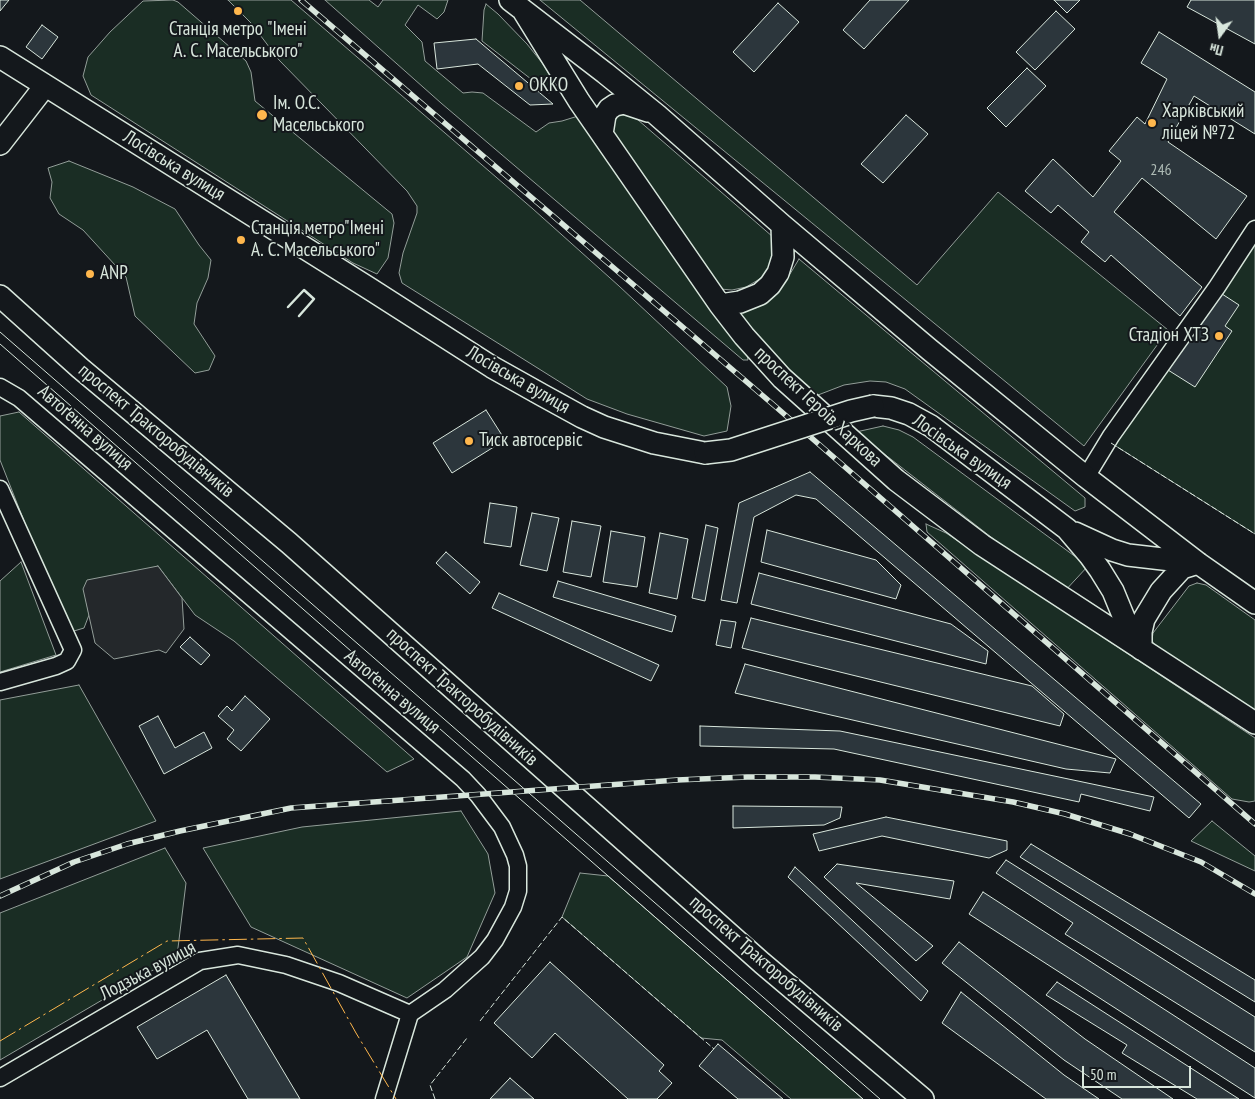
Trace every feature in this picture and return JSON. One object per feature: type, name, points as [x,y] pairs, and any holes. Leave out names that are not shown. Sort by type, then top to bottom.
[{"type":"main road","name":"проспект Героїв Харкова","points":[[517,6],[606,73],[657,115],[782,225],[930,350],[1086,477],[1198,563],[1255,602]]},
{"type":"main road","name":"проспект Героїв Харкова","points":[[517,6],[579,101],[720,305],[744,336],[782,378],[896,480],[982,545],[1255,723]]},
{"type":"main road","name":"Лосівська вулиця","points":[[0,57],[492,367],[582,417],[610,429],[654,443],[705,453],[731,450],[873,406],[891,408],[909,414],[931,426],[1067,529]]},
{"type":"main road","points":[[0,144],[45,86]]},
{"type":"main road","points":[[602,134],[605,115],[615,105],[624,103],[657,115]]},
{"type":"main road","points":[[720,305],[740,302],[760,294],[770,285],[778,273],[783,257],[782,225]]},
{"type":"main road","name":"проспект Тракторобудівників","points":[[0,296],[80,368],[289,543],[762,963],[923,1099]]},
{"type":"main road","points":[[1067,529],[1100,570],[1113,591],[1127,625],[1141,648]]},
{"type":"main road","points":[[1067,529],[1112,550],[1128,555],[1198,563]]},
{"type":"main road","points":[[1141,648],[1141,632],[1144,620],[1161,591],[1182,568],[1198,563]]},
{"type":"street","points":[[1086,477],[1111,436],[1217,287],[1255,229]]},
{"type":"street","name":"Автоґенна вулиця","points":[[0,387],[19,398],[463,779],[478,795],[502,827],[518,866],[518,891],[513,907],[502,929],[482,957],[445,990],[410,1014]]},
{"type":"street","points":[[0,401],[19,398]]},
{"type":"street","points":[[0,489],[73,650],[67,661],[56,666],[0,682]]},
{"type":"street","name":"Лодзька вулиця","points":[[0,1078],[200,961],[238,955],[286,965],[339,983],[410,1014]]},
{"type":"street","points":[[384,1099],[410,1014]]},
{"type":"green space","points":[[173,0],[178,2],[246,61],[251,72],[255,101],[392,214],[394,223],[388,258],[377,274],[353,263],[91,95],[83,76],[88,57],[110,32],[143,1]]},
{"type":"green space","points":[[228,0],[291,0],[533,209],[727,387],[731,406],[727,431],[704,436],[627,414],[587,399],[402,283],[399,273],[403,253],[417,213],[417,206],[407,191],[279,60],[251,23]]},
{"type":"green space","points":[[325,0],[369,0],[378,7],[383,0],[448,0],[444,12],[437,19],[418,5],[405,25],[422,42],[425,61],[463,93],[483,93],[536,132],[549,123],[578,116],[747,354],[748,360],[743,360],[441,103]]},
{"type":"green space","points":[[540,0],[580,0],[917,285],[998,192],[1168,330],[1084,446]]},
{"type":"green space","points":[[486,4],[527,44],[543,64],[557,87],[549,93],[482,41]]},
{"type":"green space","points":[[614,113],[630,113],[773,237],[776,248],[768,273],[746,287],[732,290],[720,289],[609,130]]},
{"type":"green space","points":[[69,161],[133,187],[175,209],[211,260],[208,278],[197,303],[194,324],[215,356],[209,370],[195,373],[135,316],[126,277],[83,230],[59,214],[50,198],[52,182],[48,168]]},
{"type":"green space","name":"Стадіон ХТЗ","points":[[1255,229],[1255,534],[1111,443]]},
{"type":"green space","points":[[799,259],[1085,498],[1085,507],[1075,511],[905,389],[886,382],[870,381],[844,385],[818,395],[790,372],[738,314],[755,308],[774,295],[787,279]]},
{"type":"green space","points":[[19,412],[414,759],[387,772],[234,641],[195,615],[158,566],[84,589],[89,615],[84,628],[74,631],[65,625],[0,460],[0,416]]},
{"type":"green space","points":[[883,426],[899,430],[913,437],[1088,566],[1063,593],[856,432]]},
{"type":"green space","points":[[926,524],[946,533],[1255,738],[1255,801],[1249,802],[1232,799],[927,532]]},
{"type":"green space","points":[[21,562],[56,655],[0,672],[0,581]]},
{"type":"green space","points":[[1197,583],[1206,585],[1255,620],[1255,715],[1156,650],[1152,640],[1153,633],[1189,586]]},
{"type":"green space","points":[[79,685],[156,821],[0,879],[0,700]]},
{"type":"green space","points":[[461,811],[488,854],[495,893],[467,957],[407,998],[251,927],[203,848],[302,827]]},
{"type":"green space","points":[[1212,821],[1255,856],[1255,871],[1191,841]]},
{"type":"green space","points":[[165,848],[186,883],[177,956],[0,1060],[0,913]]},
{"type":"green space","points":[[580,873],[608,876],[863,1099],[791,1099],[722,1040],[701,1038],[562,917]]},
{"type":"shaded area","points":[[158,566],[182,598],[184,629],[166,653],[159,650],[114,659],[95,643],[83,589],[87,580]]},
{"type":"building","points":[[0,0],[9,0],[0,11]]},
{"type":"building","points":[[870,0],[909,0],[864,49],[843,30]]},
{"type":"building","points":[[1054,0],[1080,0],[1067,13]]},
{"type":"building","points":[[1191,0],[1255,0],[1255,44],[1187,7]]},
{"type":"building","points":[[778,3],[799,22],[754,72],[733,52]]},
{"type":"building","points":[[1056,11],[1075,29],[1035,70],[1016,52]]},
{"type":"building","points":[[42,25],[58,37],[42,59],[26,47]]},
{"type":"building","points":[[1159,32],[1255,92],[1255,134],[1194,96],[1168,142],[1247,196],[1216,239],[1142,178],[1114,212],[1202,287],[1180,316],[1111,255],[1105,262],[1081,242],[1089,232],[1058,205],[1051,213],[1025,191],[1053,159],[1093,197],[1121,161],[1109,151],[1137,117],[1145,124],[1167,79],[1141,63]]},
{"type":"building","name":"ОККО","points":[[476,39],[553,104],[530,105],[478,64],[437,69],[434,43]]},
{"type":"building","points":[[1027,68],[1046,86],[1006,127],[987,108]]},
{"type":"building","points":[[906,115],[928,134],[883,183],[861,164]]},
{"type":"building","points":[[1219,292],[1239,305],[1225,326],[1232,331],[1195,387],[1168,370]]},
{"type":"building","name":"Тиск автосервіс","points":[[486,410],[505,440],[452,473],[433,443]]},
{"type":"building","points":[[810,472],[1201,804],[1189,818],[816,499],[796,495],[754,517],[737,603],[721,600],[739,503]]},
{"type":"building","points":[[490,503],[517,507],[511,547],[484,543]]},
{"type":"building","points":[[532,513],[559,518],[547,571],[520,565]]},
{"type":"building","points":[[572,521],[601,526],[591,577],[563,572]]},
{"type":"building","points":[[706,525],[718,528],[705,601],[692,598]]},
{"type":"building","points":[[767,530],[876,560],[901,585],[896,599],[761,562]]},
{"type":"building","points":[[611,531],[645,537],[637,587],[603,582]]},
{"type":"building","points":[[660,533],[688,539],[677,599],[649,593]]},
{"type":"building","points":[[446,552],[480,582],[470,594],[436,563]]},
{"type":"building","points":[[759,573],[951,624],[988,651],[986,664],[751,604]]},
{"type":"building","points":[[558,581],[676,616],[672,632],[553,597]]},
{"type":"building","points":[[499,593],[659,665],[651,681],[492,608]]},
{"type":"building","points":[[751,618],[1032,686],[1064,714],[1060,726],[742,648]]},
{"type":"building","points":[[721,620],[736,622],[731,648],[716,645]]},
{"type":"building","points":[[190,637],[210,655],[201,665],[180,647]]},
{"type":"building","points":[[745,664],[1116,759],[1110,773],[1066,769],[735,693]]},
{"type":"building","points":[[245,696],[270,719],[241,751],[227,739],[234,730],[218,716],[227,706],[232,711]]},
{"type":"building","points":[[158,716],[175,748],[204,732],[212,748],[164,774],[139,726]]},
{"type":"building","points":[[700,726],[840,731],[1154,797],[1150,811],[1081,794],[1079,802],[834,749],[700,746]]},
{"type":"building","points":[[733,806],[842,807],[840,818],[824,825],[733,828]]},
{"type":"building","points":[[886,817],[1007,841],[1007,850],[989,858],[882,836],[819,851],[813,834]]},
{"type":"building","points":[[1031,844],[1255,980],[1255,1002],[1020,857]]},
{"type":"building","points":[[1006,860],[1255,1017],[1255,1052],[1065,934],[1073,923],[996,873]]},
{"type":"building","points":[[837,864],[954,881],[950,899],[856,883],[933,946],[916,961],[824,877]]},
{"type":"building","points":[[795,867],[928,991],[921,1001],[788,877]]},
{"type":"building","points":[[983,892],[1255,1068],[1255,1098],[969,914]]},
{"type":"building","points":[[959,942],[1085,1039],[1173,1099],[1122,1099],[1064,1060],[942,963]]},
{"type":"building","points":[[550,962],[664,1065],[659,1071],[672,1083],[657,1099],[628,1099],[555,1033],[532,1058],[494,1023]]},
{"type":"building","points":[[226,975],[300,1099],[248,1099],[207,1030],[157,1059],[137,1027]]},
{"type":"building","points":[[1057,982],[1239,1099],[1197,1099],[1122,1053],[1127,1045],[1046,995]]},
{"type":"building","points":[[961,992],[1064,1075],[1099,1099],[1046,1099],[942,1023]]},
{"type":"building","points":[[718,1044],[783,1099],[738,1099],[699,1066]]},
{"type":"building","points":[[510,1078],[534,1099],[490,1099]]},
{"type":"tram line","points":[[0,332],[880,1099]]},
{"type":"tram line","points":[[0,344],[863,1099]]},
{"type":"railway","points":[[301,0],[776,407],[1255,824]]},
{"type":"railway","points":[[0,896],[74,862],[127,844],[291,808],[677,780],[747,777],[815,777],[880,780],[1013,802],[1065,814],[1130,834],[1201,862],[1255,894]]},
{"type":"fence","points":[[1111,443],[1255,534]]},
{"type":"fence","points":[[480,1021],[562,917],[714,1049]]},
{"type":"fence","points":[[435,1099],[430,1085],[467,1038]]},
{"type":"wall","points":[[288,307],[304,290],[314,299],[299,316]]},
{"type":"power","points":[[0,1041],[167,941],[303,938],[356,1033],[396,1099]]},
{"type":"place","name":"Станція метро \"Імені А. С. Масельського\"","points":[[238,11]]},
{"type":"place","name":"ОККО","points":[[519,86]]},
{"type":"place","name":"Ім. О.С. Масельського","points":[[262,115]]},
{"type":"place","name":"Харківський ліцей №72","points":[[1152,123]]},
{"type":"place","name":"Станція метро\"Імені А. С. Масельського\"","points":[[241,240]]},
{"type":"place","name":"ANP","points":[[90,274]]},
{"type":"place","name":"Стадіон ХТЗ","points":[[1219,336]]},
{"type":"place","name":"Тиск автосервіс","points":[[469,441]]}]
